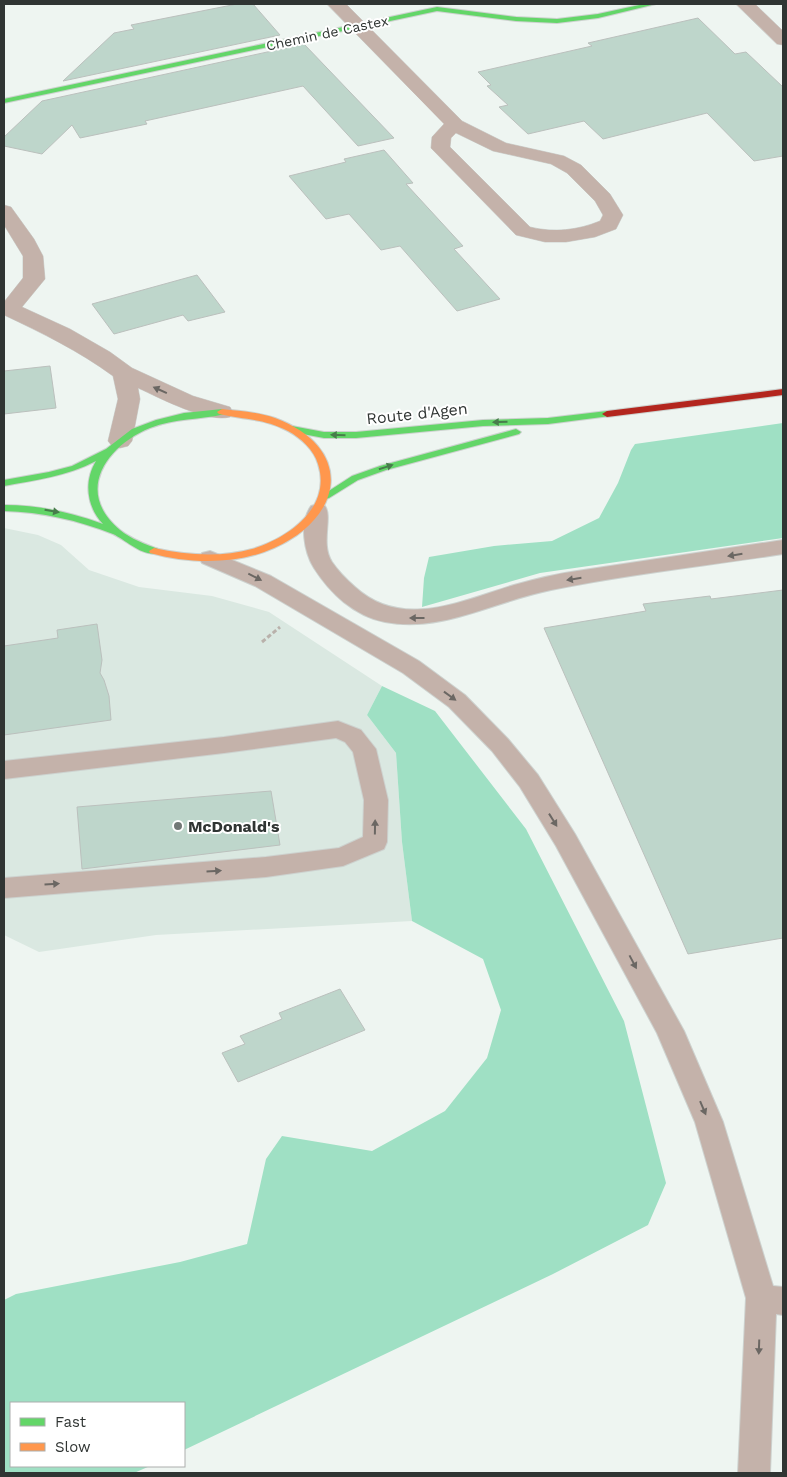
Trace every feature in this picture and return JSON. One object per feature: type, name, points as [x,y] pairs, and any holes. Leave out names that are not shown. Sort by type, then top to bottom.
[{"type":"main road","name":"Chemin de Castex","points":[[4,101],[437,9],[456,9],[541,22],[564,21],[652,4]]},
{"type":"main road","name":"Route d'Agen","points":[[290,428],[324,435],[356,435],[483,423],[548,421],[783,392]]},
{"type":"main road","points":[[4,484],[75,468],[142,428],[167,419],[194,414],[222,412],[247,414],[270,420],[290,428],[306,439],[318,451],[326,465],[329,480],[322,503]]},
{"type":"main road","name":"Route d'Agen","points":[[113,531],[132,543],[156,552],[182,557],[210,558],[238,555],[271,545],[286,538],[304,526],[322,503],[355,478],[383,468],[493,439],[548,421]]},
{"type":"main road","points":[[113,531],[97,512],[91,491],[95,470],[114,446]]},
{"type":"main road","points":[[4,508],[31,508],[71,514],[113,531]]},
{"type":"street","points":[[336,4],[455,125],[500,147],[557,160],[574,169],[603,198],[612,216],[609,225],[564,237],[537,236],[523,231],[441,148],[442,135],[455,125]]},
{"type":"street","points":[[745,4],[783,40]]},
{"type":"street","points":[[4,211],[24,239],[33,256],[34,279],[6,308],[62,334],[102,356],[124,373],[185,401],[222,412]]},
{"type":"street","points":[[114,446],[129,400],[124,373]]},
{"type":"lane","points":[[322,503],[314,542],[316,555],[348,596],[373,610],[409,618],[427,618],[454,612],[548,584],[783,547]]},
{"type":"lane","points":[[210,558],[263,581],[411,667],[458,701],[500,745],[529,781],[570,849],[670,1031],[709,1122],[772,1300],[754,1473]]},
{"type":"lane","points":[[4,770],[232,744],[338,729],[353,736],[364,749],[376,800],[375,842],[343,857],[266,867],[4,888]]},
{"type":"shaded area","points":[[4,528],[38,535],[61,545],[89,570],[139,587],[212,596],[269,612],[382,686],[367,715],[396,753],[402,842],[412,921],[156,935],[39,952],[4,935]]},
{"type":"green space","points":[[783,423],[783,538],[540,573],[422,607],[424,578],[429,557],[494,546],[552,541],[599,518],[618,483],[635,444]]},
{"type":"green space","points":[[382,686],[435,711],[526,829],[624,1021],[666,1183],[648,1225],[553,1274],[185,1450],[185,1402],[10,1402],[10,1467],[148,1467],[134,1473],[4,1473],[4,1300],[16,1294],[180,1262],[247,1244],[266,1159],[282,1136],[372,1151],[445,1111],[487,1058],[501,1010],[483,959],[412,921],[402,842],[396,753],[367,715]]},
{"type":"building","points":[[237,4],[253,4],[280,35],[63,81],[114,33],[134,29],[131,25]]},
{"type":"building","points":[[698,18],[735,54],[746,52],[783,87],[783,156],[754,161],[707,113],[603,139],[584,121],[528,134],[499,107],[508,105],[487,86],[491,85],[478,72],[592,46],[588,43]]},
{"type":"building","points":[[304,44],[394,138],[358,146],[303,86],[145,121],[147,124],[80,138],[72,125],[42,154],[4,146],[4,137],[42,101]]},
{"type":"building","points":[[384,150],[413,183],[406,184],[463,246],[454,249],[500,299],[457,311],[400,246],[381,250],[349,214],[326,219],[289,176],[346,162],[344,159]]},
{"type":"building","points":[[197,275],[225,312],[188,321],[183,315],[114,334],[92,304]]},
{"type":"building","points":[[50,366],[56,408],[4,414],[4,371]]},
{"type":"building","points":[[783,590],[783,938],[688,954],[544,628],[646,611],[643,604],[710,596],[711,599]]},
{"type":"building","points":[[97,624],[102,660],[100,673],[109,696],[111,720],[4,735],[4,646],[58,638],[57,630]]},
{"type":"building","name":"McDonald's","points":[[271,791],[280,845],[82,869],[77,807]]},
{"type":"building","points":[[340,989],[365,1030],[238,1082],[222,1053],[245,1044],[240,1036],[282,1019],[279,1013]]},
{"type":"traffic: fast","points":[[4,101],[437,9],[516,19],[557,21],[598,16],[652,4]]},
{"type":"traffic: fast","points":[[154,551],[134,543],[117,532],[103,518],[95,503],[92,487],[96,470],[106,454],[135,431],[171,418],[222,412]]},
{"type":"traffic: fast","points":[[292,429],[324,435],[356,435],[483,423],[548,421],[607,414]]},
{"type":"traffic: fast","points":[[326,496],[355,478],[383,468],[516,432]]},
{"type":"traffic: fast","points":[[4,483],[50,475],[75,468],[109,451]]},
{"type":"traffic: fast","points":[[4,508],[46,511],[86,521],[113,531]]},
{"type":"traffic: slow","points":[[154,551],[170,555],[203,558],[254,552],[284,539],[305,524],[318,508],[326,492],[327,475],[321,458],[310,443],[293,430],[271,420],[222,412]]},
{"type":"traffic: jam","points":[[607,414],[783,392]]},
{"type":"place","name":"McDonald's","points":[[178,826]]}]
